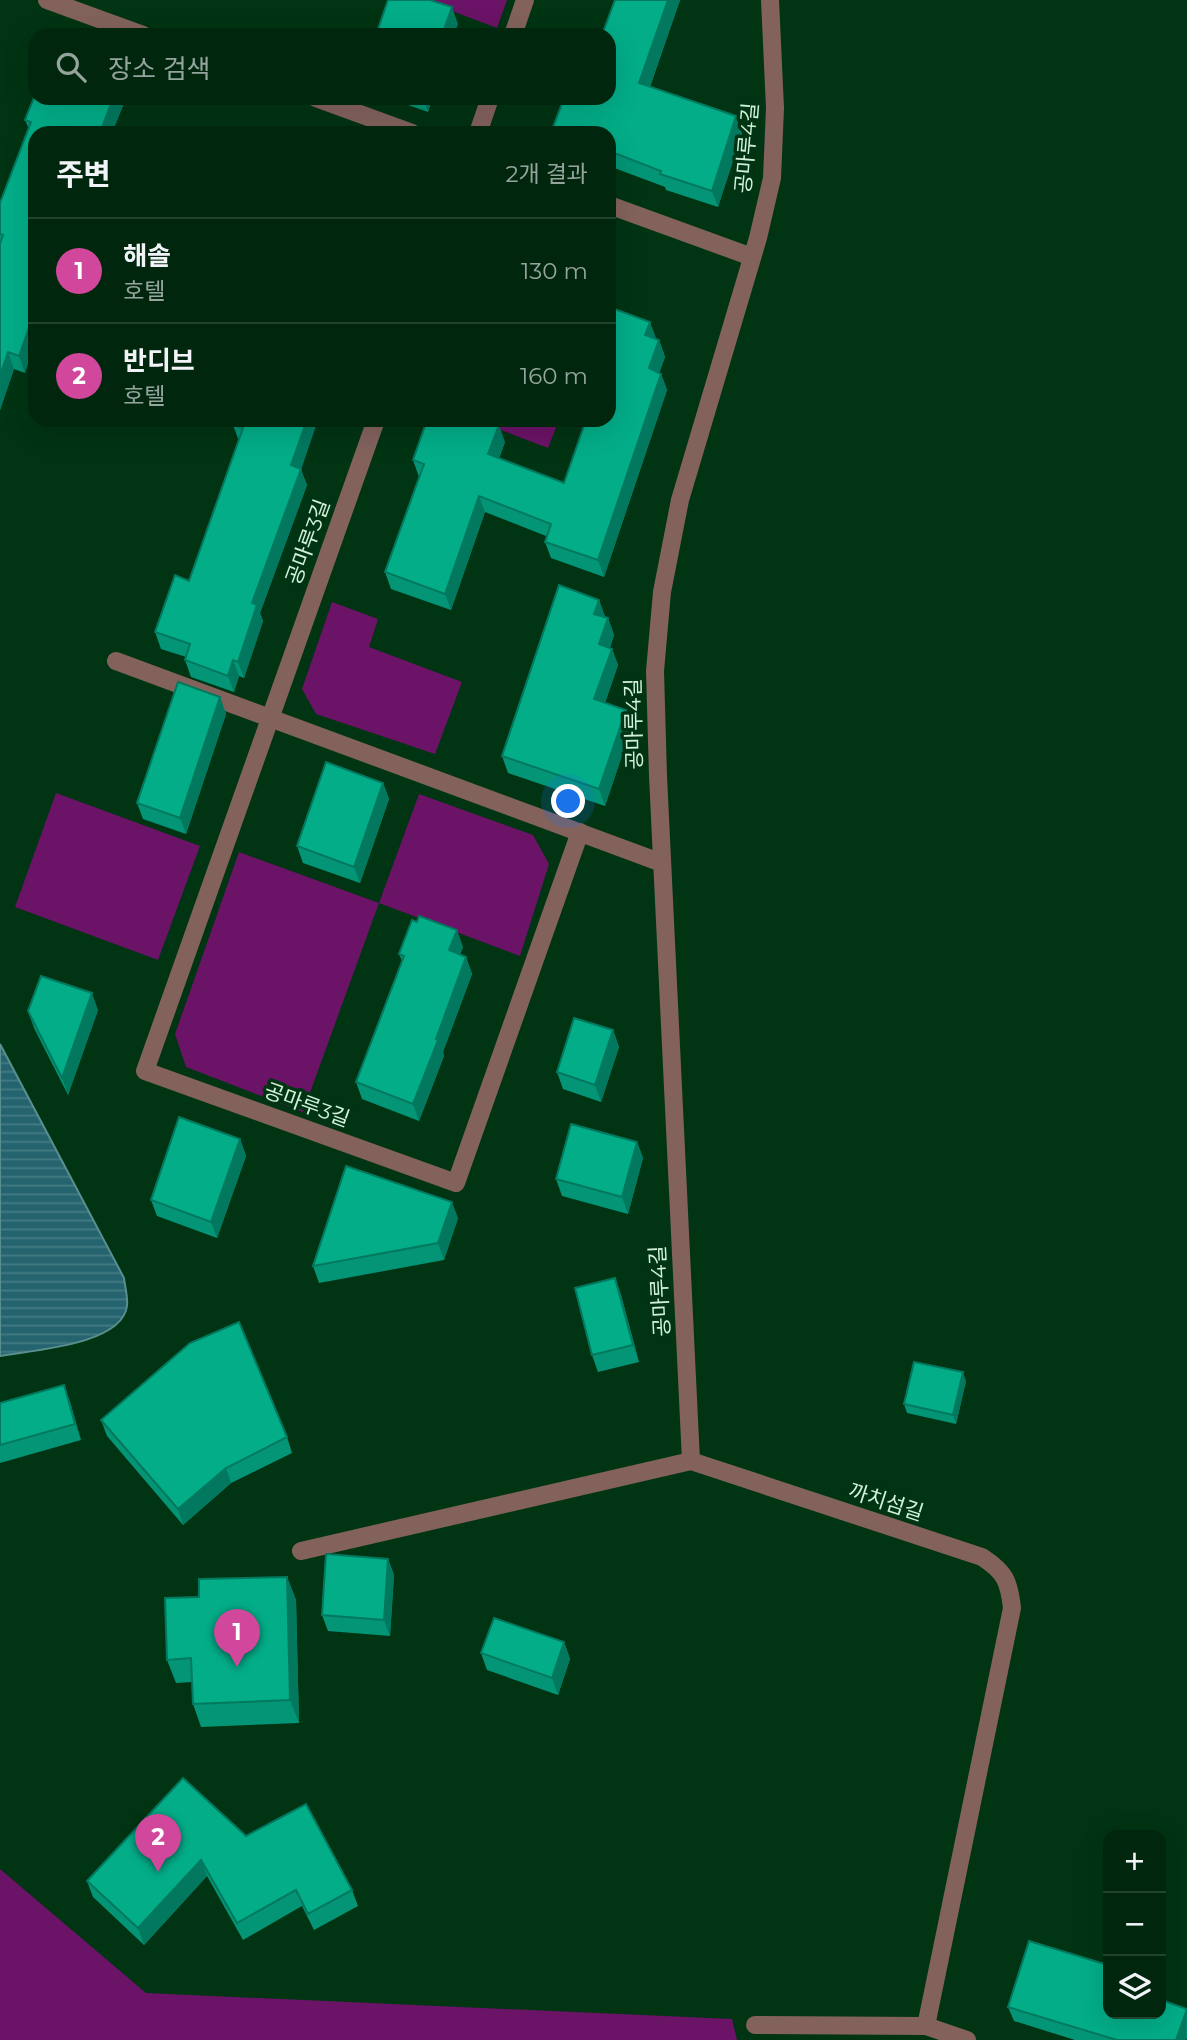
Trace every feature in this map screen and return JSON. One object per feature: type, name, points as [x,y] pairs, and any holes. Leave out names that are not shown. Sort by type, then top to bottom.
[{"type":"street","points":[[47,0],[124,28]]},
{"type":"street","points":[[515,28],[525,0]]},
{"type":"street","name":"공마루4길","points":[[691,1461],[655,671],[662,592],[680,500],[752,257],[772,178],[775,108],[769,0]]},
{"type":"street","points":[[335,105],[393,126]]},
{"type":"street","points":[[481,126],[488,105]]},
{"type":"street","points":[[616,208],[752,257]]},
{"type":"street","name":"공마루3길","points":[[374,427],[145,1071],[456,1183],[580,832]]},
{"type":"street","points":[[116,661],[662,863]]},
{"type":"street","points":[[301,1551],[691,1461]]},
{"type":"street","name":"까치섬길","points":[[691,1461],[982,1557],[999,1569],[1010,1587],[1012,1608],[926,2026]]},
{"type":"street","points":[[755,2025],[926,2026],[967,2040]]},
{"type":"shaded area","points":[[423,0],[507,0],[497,28]]},
{"type":"shaded area","points":[[493,427],[556,427],[548,448]]},
{"type":"shaded area","points":[[332,602],[378,619],[369,647],[462,682],[435,754],[316,714],[302,689]]},
{"type":"shaded area","points":[[56,793],[200,846],[158,960],[15,907]]},
{"type":"shaded area","points":[[419,794],[533,835],[549,864],[520,956],[379,903]]},
{"type":"shaded area","points":[[239,852],[379,903],[303,1112],[186,1067],[175,1034]]},
{"type":"shaded area","points":[[0,1869],[146,1993],[732,2019],[737,2040],[0,2040]]},
{"type":"water","points":[[0,1044],[124,1278],[127,1306],[121,1319],[110,1329],[93,1337],[53,1348],[0,1356]]},
{"type":"building","points":[[388,0],[430,0],[452,7],[444,28],[378,28]]},
{"type":"building","points":[[615,0],[668,0],[639,83],[736,116],[712,191],[660,174],[661,171],[616,154],[616,126],[554,126],[561,105],[616,105],[616,28],[605,28]]},
{"type":"building","points":[[31,105],[110,105],[103,126],[29,126],[31,122],[25,120]]},
{"type":"building","points":[[28,130],[28,331],[19,356],[8,352],[0,376],[0,244],[3,235],[0,234],[0,203]]},
{"type":"building","points":[[616,310],[650,322],[645,335],[659,340],[649,368],[661,374],[598,560],[545,542],[551,524],[479,496],[445,594],[385,572],[424,464],[413,460],[425,427],[498,427],[488,454],[564,483],[584,427],[616,427]]},
{"type":"building","points":[[240,427],[305,427],[291,465],[301,469],[252,603],[257,605],[238,662],[233,660],[228,676],[185,660],[190,644],[155,632],[175,575],[189,581],[243,428]]},
{"type":"building","points":[[559,585],[599,600],[594,614],[608,618],[599,644],[612,649],[594,699],[626,710],[599,789],[502,756]]},
{"type":"building","points":[[178,682],[220,697],[180,818],[137,803]]},
{"type":"building","points":[[326,762],[383,783],[354,867],[297,846]]},
{"type":"building","points":[[419,916],[457,930],[449,950],[466,957],[413,1104],[356,1082],[404,956],[399,954],[412,920],[417,922]]},
{"type":"building","points":[[41,976],[92,993],[62,1078],[28,1011]]},
{"type":"building","points":[[574,1018],[613,1030],[595,1085],[557,1072]]},
{"type":"building","points":[[179,1117],[240,1139],[211,1222],[151,1200]]},
{"type":"building","points":[[571,1124],[637,1142],[622,1197],[556,1179]]},
{"type":"building","points":[[346,1166],[452,1202],[438,1243],[313,1266]]},
{"type":"building","points":[[615,1278],[633,1345],[592,1355],[575,1288]]},
{"type":"building","points":[[239,1322],[287,1437],[226,1468],[178,1509],[101,1420],[190,1343]]},
{"type":"building","points":[[914,1362],[963,1372],[953,1415],[904,1404]]},
{"type":"building","points":[[64,1385],[75,1424],[0,1445],[0,1403]]},
{"type":"building","points":[[326,1554],[388,1559],[384,1620],[322,1615]]},
{"type":"building","points":[[287,1577],[290,1700],[193,1704],[191,1658],[167,1660],[165,1598],[199,1597],[199,1579]]},
{"type":"building","points":[[494,1618],[564,1642],[552,1678],[481,1653]]},
{"type":"building","points":[[183,1778],[246,1836],[306,1804],[352,1890],[308,1914],[296,1890],[237,1923],[201,1860],[138,1928],[87,1881]]},
{"type":"building","points":[[1029,1941],[1103,1963],[1103,2019],[1166,2019],[1166,2002],[1187,2009],[1176,2040],[1117,2040],[1008,2007]]},
{"type":"place","name":"해솔","points":[[237,1667]]},
{"type":"place","name":"반디브","points":[[158,1872]]}]
